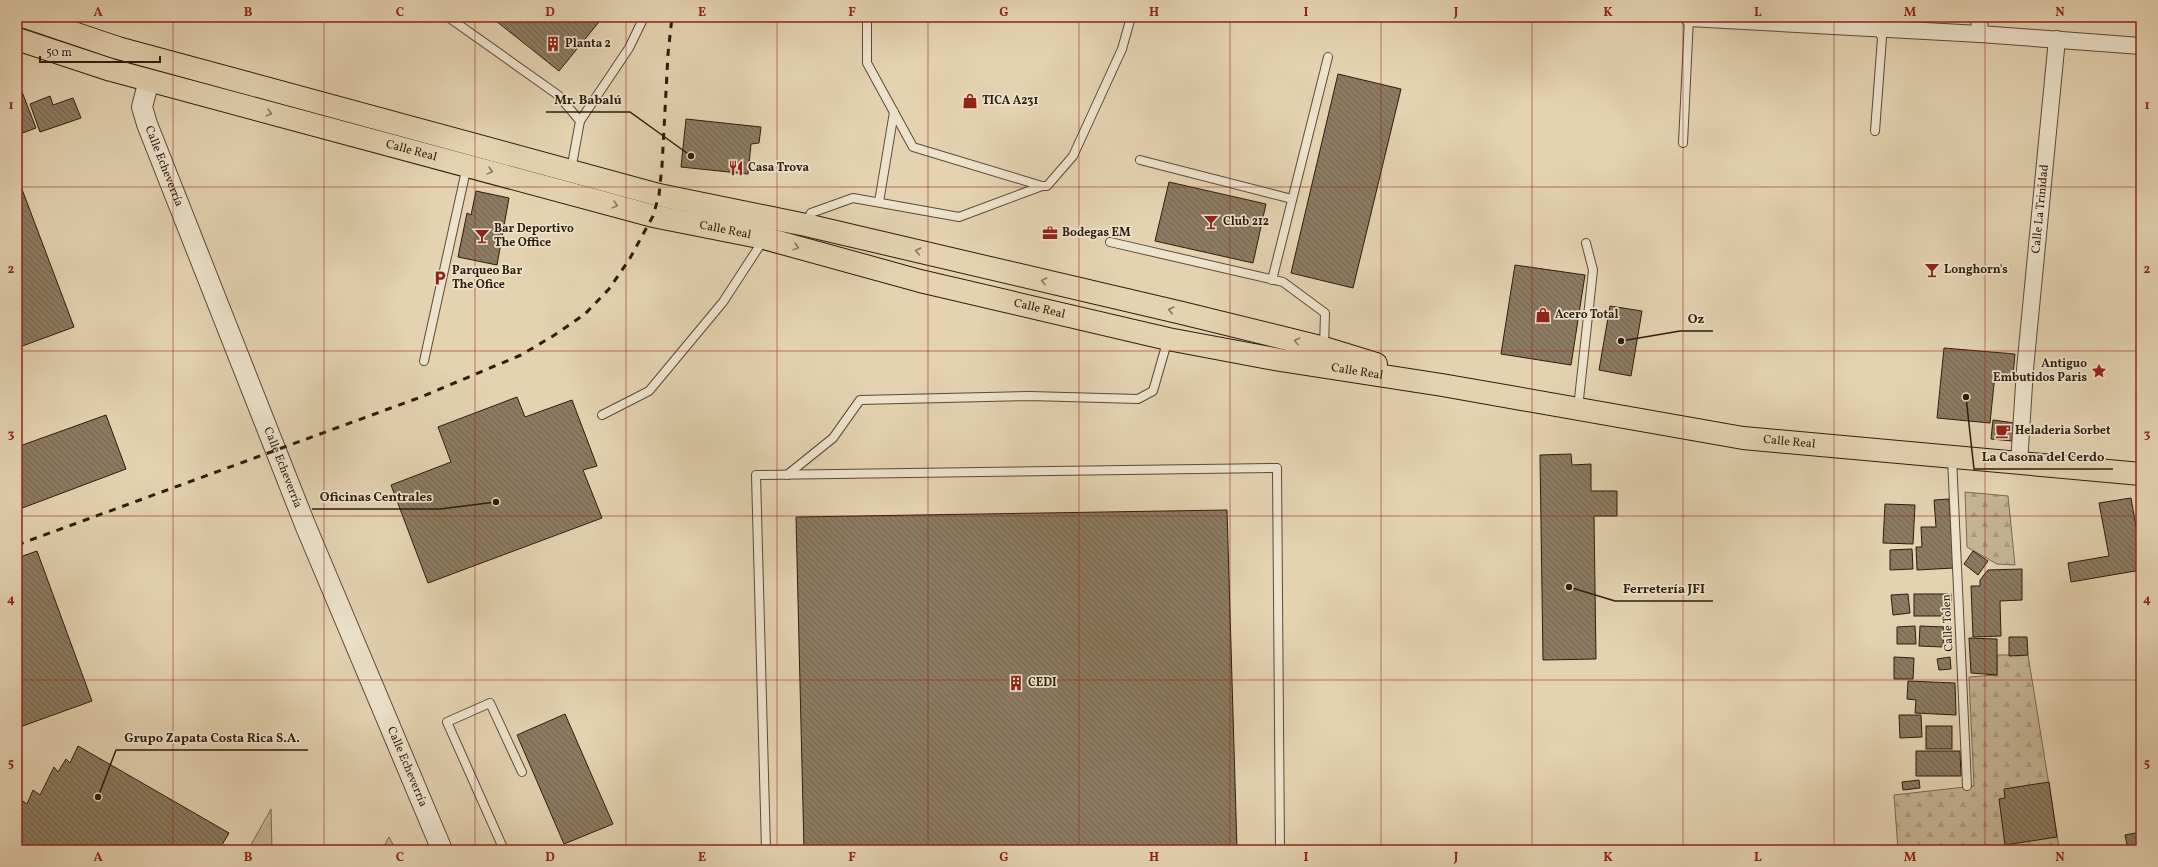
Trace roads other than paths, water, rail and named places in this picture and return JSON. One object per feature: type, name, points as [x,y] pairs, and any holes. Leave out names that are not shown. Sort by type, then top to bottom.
[{"type":"main road","name":"Calle Real","points":[[26,17],[118,48],[471,154],[653,216],[764,238],[920,281],[1168,339],[1287,362],[1442,385],[1744,438],[2141,474]]},
{"type":"main road","points":[[17,39],[111,70],[149,80],[178,79],[214,84],[316,110],[471,154]]},
{"type":"main road","points":[[118,48],[149,80]]},
{"type":"main road","name":"Calle Real","points":[[471,154],[571,170],[659,195],[806,226],[1115,297],[1324,348],[1442,385]]},
{"type":"main road","points":[[1115,297],[1138,312],[1168,339],[1186,332],[1245,328]]},
{"type":"street","points":[[1979,17],[1980,34]]},
{"type":"street","points":[[1689,18],[1878,23],[1980,34],[2141,46]]},
{"type":"street","name":"Calle La Trinidad","points":[[2019,464],[2025,369],[2057,39]]},
{"type":"street","name":"Calle Echeverría","points":[[149,80],[142,107],[147,124],[306,527],[442,850]]},
{"type":"lane","points":[[448,17],[558,95],[580,121]]},
{"type":"lane","points":[[571,170],[580,121],[629,48],[644,17]]},
{"type":"lane","points":[[868,17],[867,63],[913,147],[1042,186]]},
{"type":"lane","points":[[806,226],[811,213],[853,198],[959,217],[1042,186],[1047,186],[1073,156],[1122,49],[1131,17]]},
{"type":"lane","points":[[1683,143],[1689,18]]},
{"type":"lane","points":[[1875,131],[1882,38],[1878,23]]},
{"type":"lane","points":[[1272,280],[1328,57]]},
{"type":"lane","points":[[879,202],[894,112]]},
{"type":"lane","points":[[424,361],[471,154]]},
{"type":"lane","points":[[1140,160],[1292,199]]},
{"type":"lane","points":[[602,415],[649,391],[723,302],[764,238]]},
{"type":"lane","points":[[1110,242],[1283,282],[1325,313],[1324,348]]},
{"type":"lane","points":[[1578,410],[1593,270],[1586,243]]},
{"type":"lane","points":[[787,475],[833,438],[860,400],[1030,396],[1138,399],[1153,391],[1168,339]]},
{"type":"lane","name":"Calle Tolen","points":[[1952,458],[1967,786]]},
{"type":"lane","points":[[766,850],[756,476],[1277,468],[1280,850]]},
{"type":"lane","points":[[504,850],[447,722],[490,703],[522,772]]},
{"type":"railway","points":[[17,545],[421,397],[521,355],[553,336],[585,314],[609,289],[629,260],[653,216],[659,195],[662,166],[668,54],[672,17]]},
{"type":"place","name":"Planta 2","points":[[553,44]]},
{"type":"place","name":"TICA A231","points":[[970,101]]},
{"type":"place","name":"Mr. Babalú","points":[[691,156]]},
{"type":"place","name":"Casa Trova","points":[[736,168]]},
{"type":"place","name":"Club 212","points":[[1211,222]]},
{"type":"place","name":"Bodegas EM","points":[[1050,233]]},
{"type":"place","name":"Bar Deportivo The Office","points":[[482,236]]},
{"type":"place","name":"Longhorn's","points":[[1932,270]]},
{"type":"place","name":"Parqueo Bar The Ofice","points":[[440,278]]},
{"type":"place","name":"Acero Total","points":[[1543,315]]},
{"type":"place","name":"Oz","points":[[1621,341]]},
{"type":"place","name":"Antiguo Embutidos Paris","points":[[2099,371]]},
{"type":"place","name":"La Casona del Cerdo","points":[[1966,397]]},
{"type":"place","name":"Heladeria Sorbet","points":[[2003,431]]},
{"type":"place","name":"Oficinas Centrales","points":[[496,502]]},
{"type":"place","name":"Ferretería JFI","points":[[1569,587]]},
{"type":"place","name":"CEDI","points":[[1016,683]]},
{"type":"place","name":"Grupo Zapata Costa Rica S.A.","points":[[98,797]]}]
